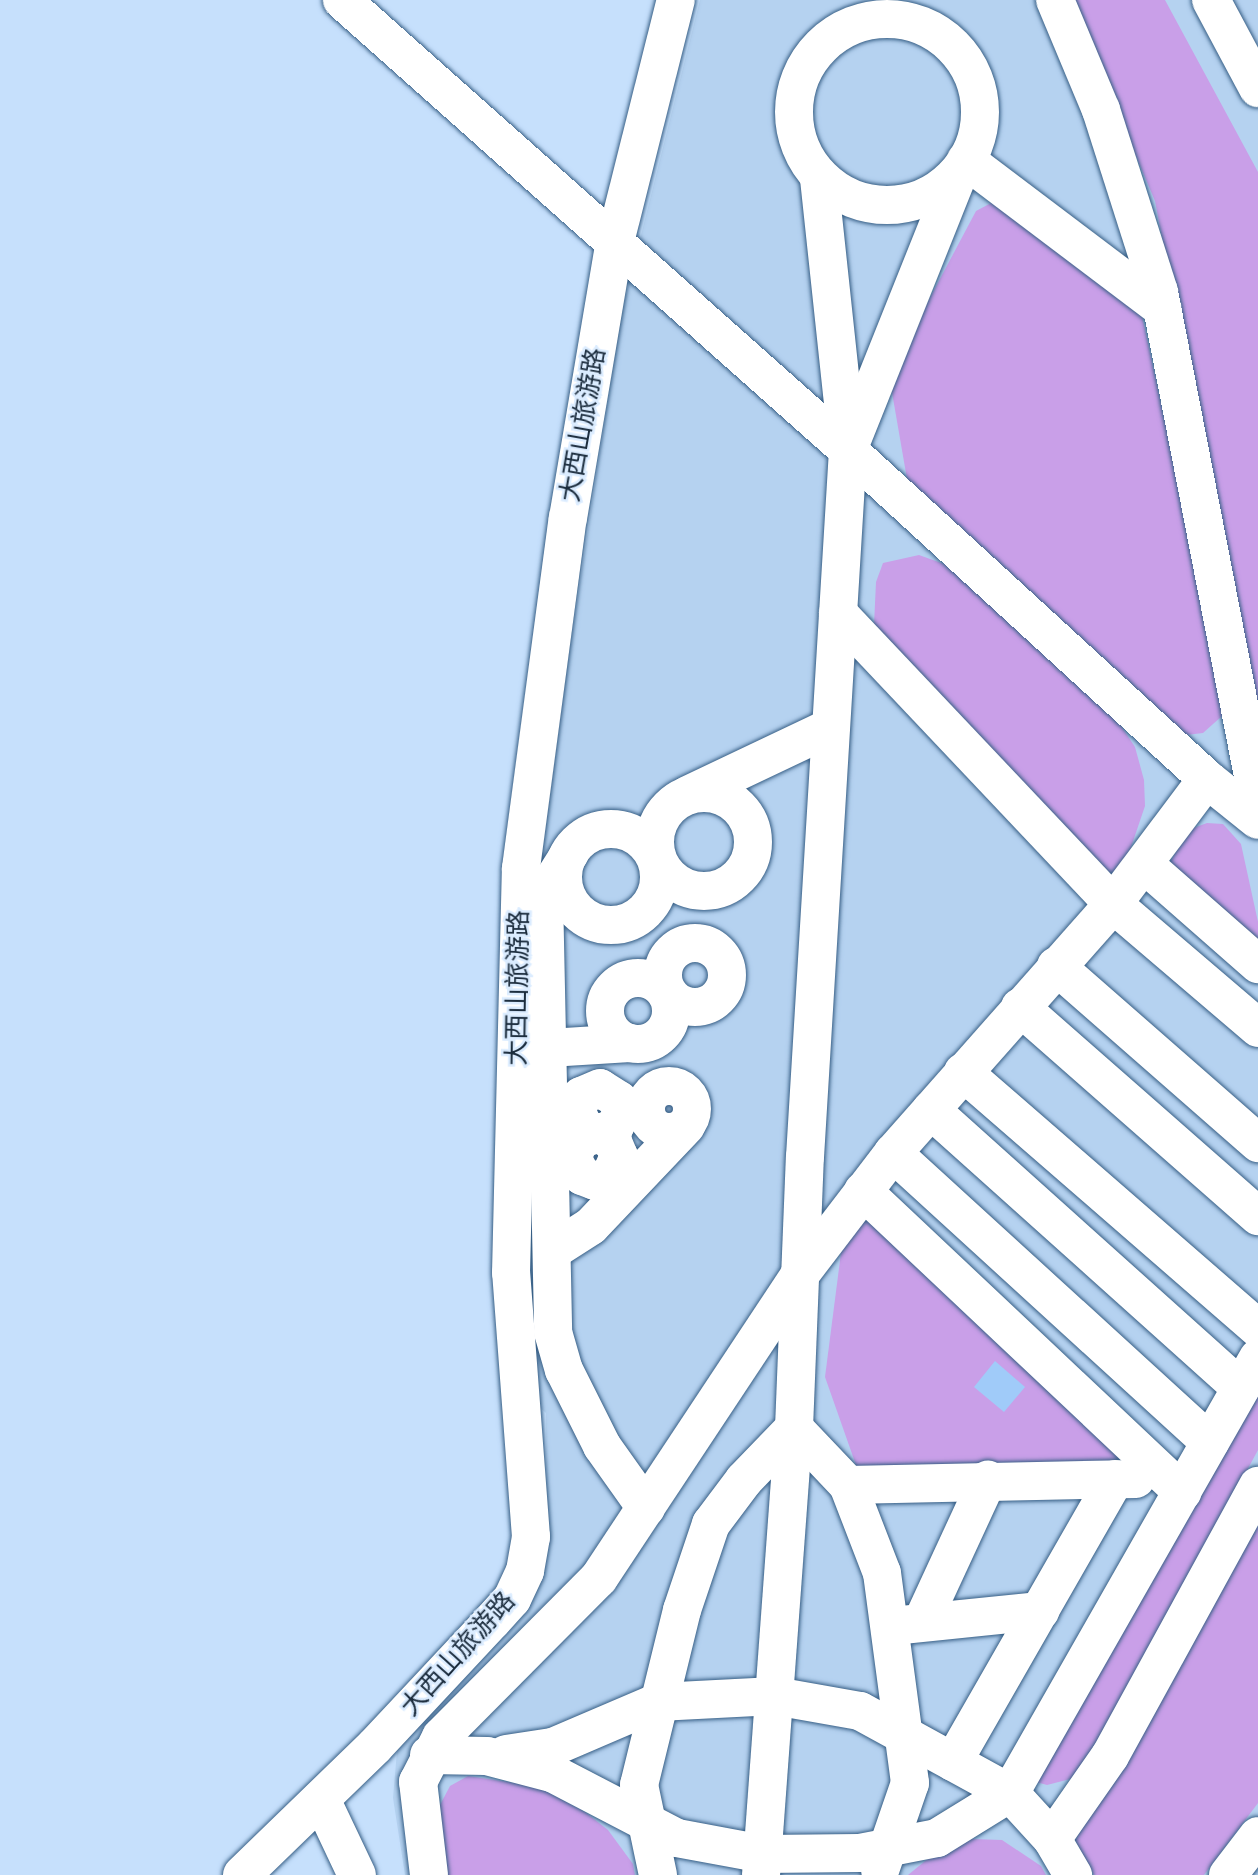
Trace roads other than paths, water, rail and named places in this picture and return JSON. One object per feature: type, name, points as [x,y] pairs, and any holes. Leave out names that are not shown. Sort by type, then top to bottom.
[{"type":"street","points":[[342,0],[614,246],[848,450],[1207,779],[1258,820]]},
{"type":"street","name":"大西山旅游路","points":[[242,1875],[321,1799],[512,1599],[525,1571],[531,1537],[511,1273],[521,868],[568,518],[614,246],[676,0]]},
{"type":"street","points":[[1055,0],[1101,110],[1162,308],[1258,802]]},
{"type":"street","points":[[1211,0],[1258,88]]},
{"type":"street","points":[[848,450],[963,166],[975,145],[981,116],[977,85],[963,58],[942,36],[885,9],[828,39],[807,62],[800,81],[793,121],[801,150],[819,177],[844,196],[875,205],[906,204],[936,193],[963,166]]},
{"type":"street","points":[[963,166],[1162,308]]},
{"type":"street","points":[[762,1864],[794,1428],[799,1276],[848,450],[819,177]]},
{"type":"street","points":[[838,614],[1112,904],[1258,1028]]},
{"type":"street","points":[[569,853],[563,879],[573,906],[583,917],[613,926],[635,919],[652,904],[658,890],[657,829],[674,803],[831,727]]},
{"type":"street","points":[[429,1875],[417,1797],[429,1755],[458,1718],[599,1578],[799,1276],[863,1191],[963,1072],[1112,904],[1207,779]]},
{"type":"street","points":[[646,1508],[601,1446],[564,1370],[553,1332],[552,1251],[569,1179],[549,1048],[544,894],[569,853],[589,835],[615,830],[640,839],[678,884],[710,891],[739,877],[753,848],[745,816],[720,796],[688,796]]},
{"type":"street","points":[[1144,864],[1258,964]]},
{"type":"street","points":[[1056,966],[1258,1143]]},
{"type":"street","points":[[549,1048],[630,1043],[652,1041],[668,1026],[670,1004],[666,994],[652,981],[634,979],[610,994],[607,1021],[612,1031],[630,1043]]},
{"type":"street","points":[[1020,1007],[1258,1216]]},
{"type":"street","points":[[963,1072],[1258,1328]]},
{"type":"street","points":[[487,1756],[552,1773],[677,1838],[762,1864],[860,1853],[882,1862],[937,1838],[1010,1793],[1175,1486],[1210,1442],[1250,1373],[931,1110]]},
{"type":"street","points":[[552,1251],[591,1226],[686,1126]]},
{"type":"street","points":[[569,1179],[610,1176],[618,1163],[613,1142],[600,1133]]},
{"type":"street","points":[[893,1153],[1210,1442]]},
{"type":"street","points":[[863,1191],[1175,1486]]},
{"type":"street","points":[[794,1428],[848,1485],[882,1573],[906,1624],[905,1735],[910,1783],[882,1862]]},
{"type":"street","points":[[658,1875],[639,1785],[682,1611],[712,1524],[744,1480],[794,1428]]},
{"type":"street","points":[[848,1485],[988,1479],[1115,1479],[1175,1486]]},
{"type":"street","points":[[906,1624],[988,1479]]},
{"type":"street","points":[[953,1762],[1115,1479]]},
{"type":"street","points":[[1059,1480],[1082,1538]]},
{"type":"street","points":[[1052,1839],[1110,1756],[1258,1486]]},
{"type":"street","points":[[906,1624],[1040,1611]]},
{"type":"street","points":[[429,1755],[487,1756],[553,1747],[658,1702],[775,1696],[860,1711],[1010,1793],[1052,1839],[1073,1875]]},
{"type":"street","points":[[321,1799],[356,1875]]},
{"type":"street","points":[[1228,1875],[1258,1836]]}]
